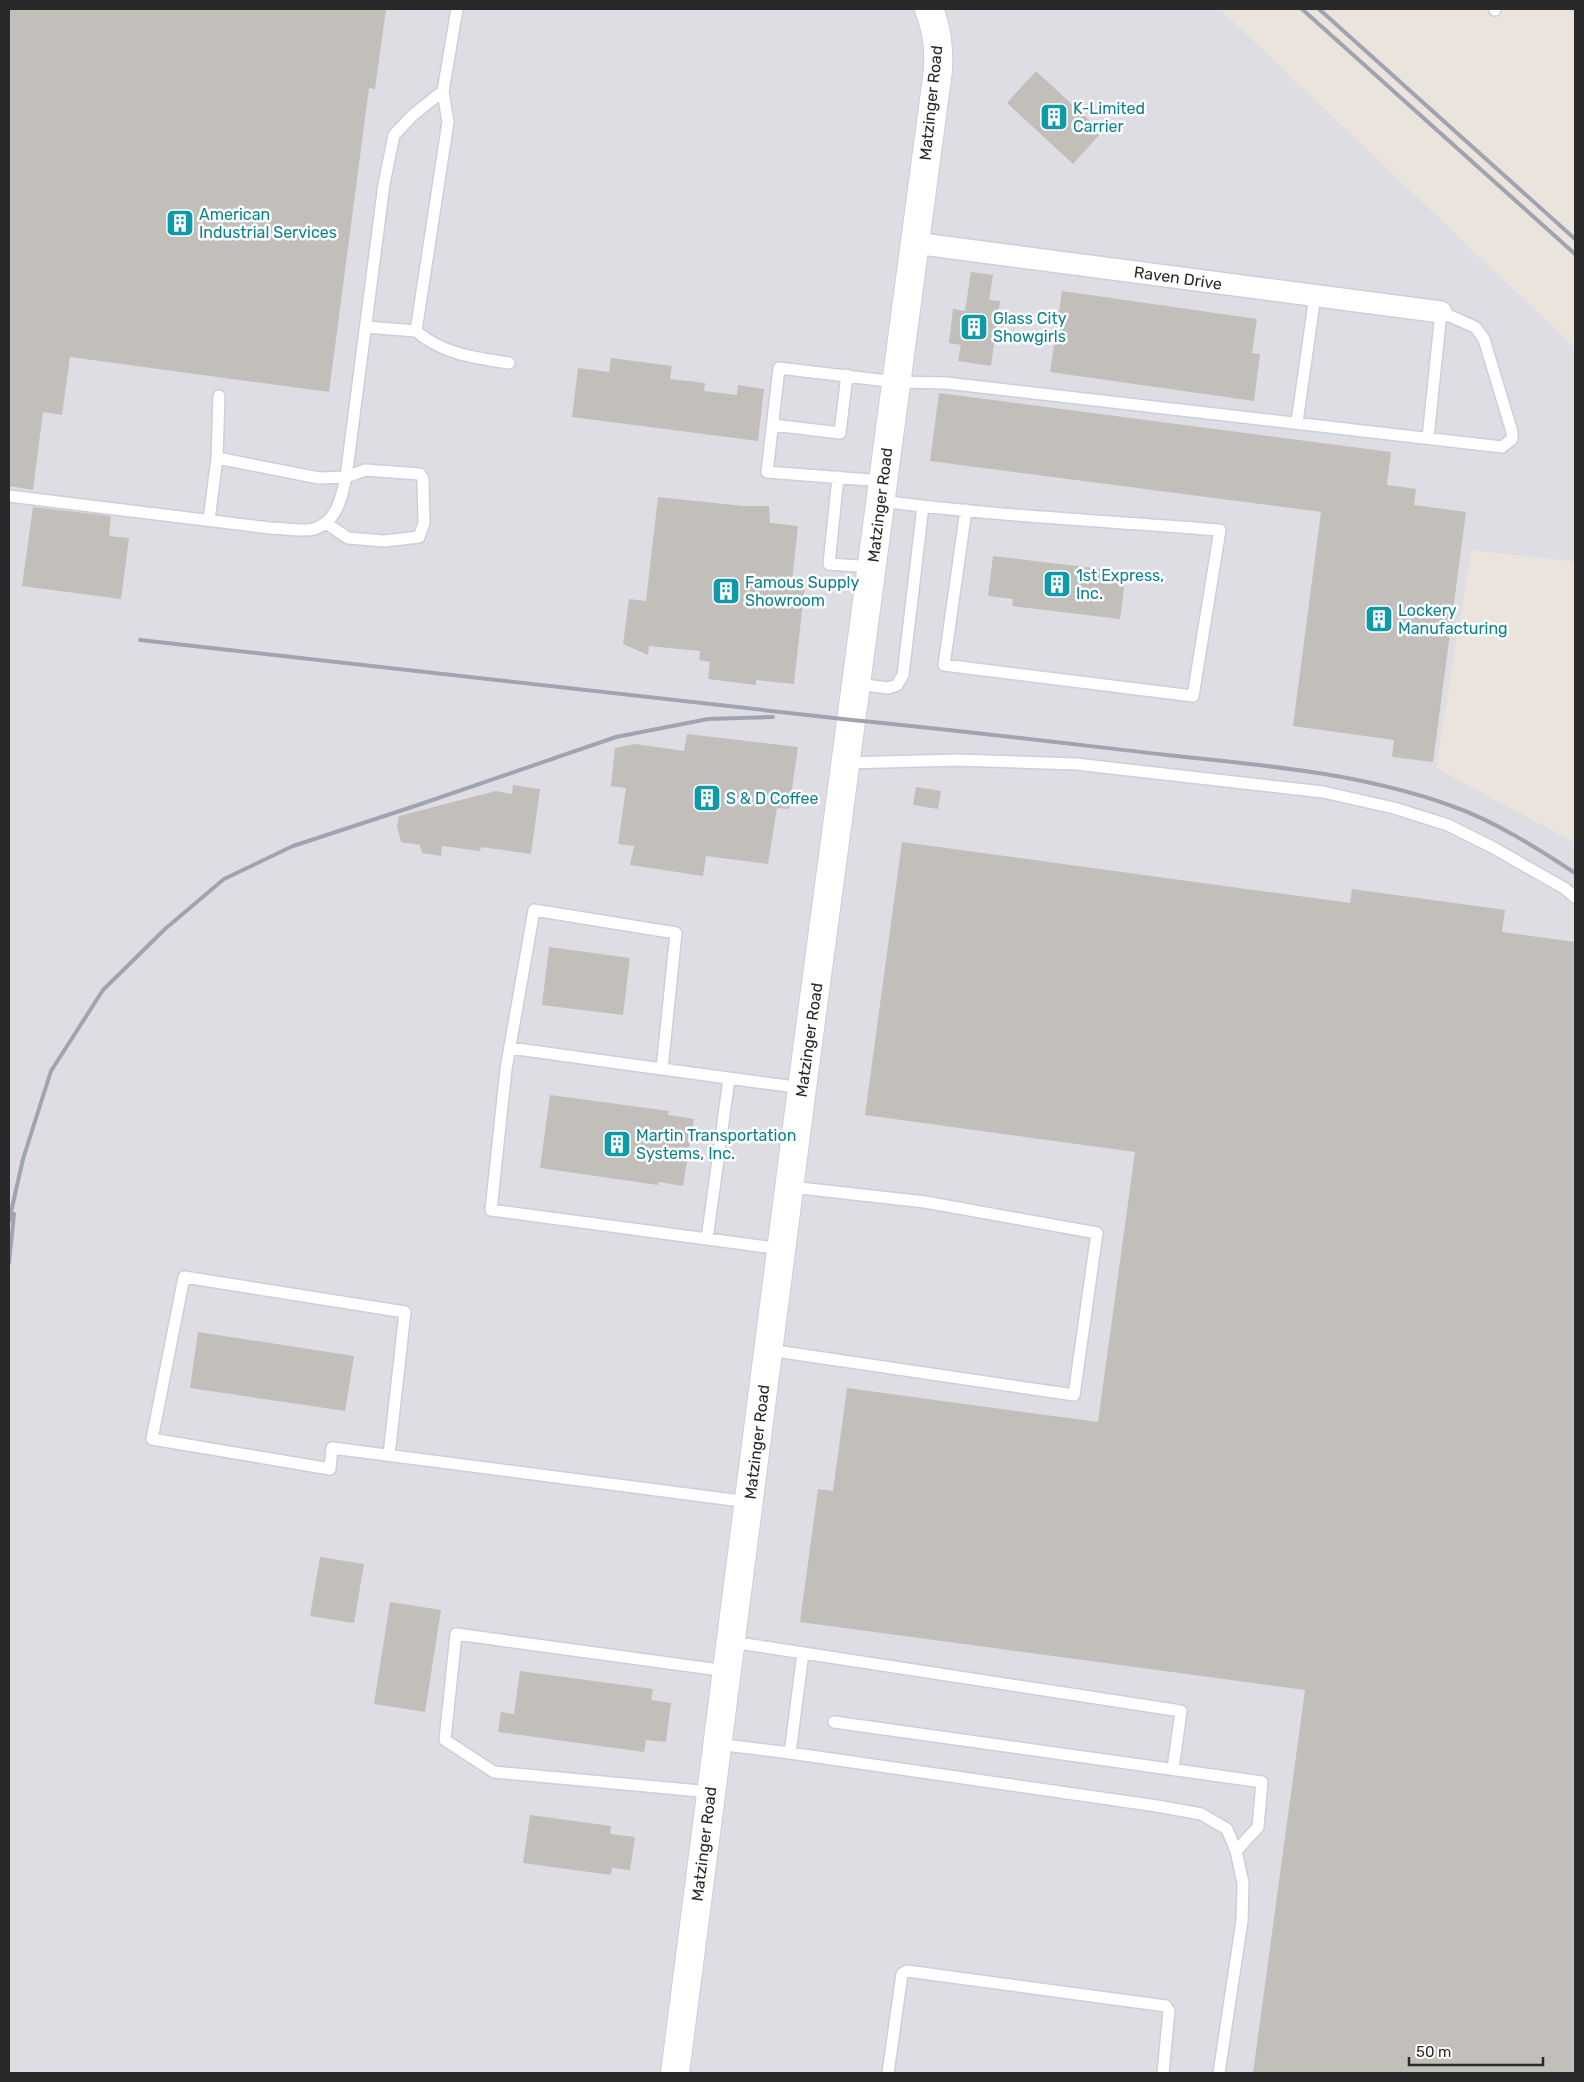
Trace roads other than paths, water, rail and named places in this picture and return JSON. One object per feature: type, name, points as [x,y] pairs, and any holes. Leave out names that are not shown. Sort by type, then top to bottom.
[{"type":"street","name":"Matzinger Road","points":[[674,2073],[732,1642],[802,1088],[938,70],[939,46],[935,25],[929,9]]},
{"type":"street","name":"Raven Drive","points":[[914,243],[1441,312]]},
{"type":"lane","points":[[416,331],[448,122],[443,90],[457,9]]},
{"type":"lane","points":[[9,496],[270,528],[314,529],[330,520],[342,497],[346,477],[384,184],[394,135],[413,115],[443,90]]},
{"type":"lane","points":[[1297,422],[1315,296]]},
{"type":"lane","points":[[966,510],[944,665],[1193,696],[1220,530],[922,506],[882,491],[838,478],[767,472],[779,368],[896,382],[946,383],[1502,447],[1512,438],[1512,432],[1484,339],[1475,328],[1441,312],[1428,438]]},
{"type":"lane","points":[[366,327],[416,331],[427,341],[462,355],[509,363]]},
{"type":"lane","points":[[773,425],[840,433],[847,375]]},
{"type":"lane","points":[[209,520],[217,458],[218,396]]},
{"type":"lane","points":[[217,458],[319,478],[346,477],[365,470],[420,474],[422,479],[424,523],[419,537],[384,541],[348,538],[326,522]]},
{"type":"lane","points":[[838,478],[829,564],[872,566]]},
{"type":"lane","points":[[856,684],[888,688],[897,685],[903,675],[922,506]]},
{"type":"lane","points":[[846,763],[957,760],[1076,764],[1323,792],[1394,808],[1448,825],[1564,888],[1575,897]]},
{"type":"lane","points":[[662,1069],[676,933],[534,910],[510,1048],[492,1210],[782,1249]]},
{"type":"lane","points":[[510,1048],[802,1088]]},
{"type":"lane","points":[[707,1239],[729,1079]]},
{"type":"lane","points":[[768,1350],[1074,1395],[1097,1233],[925,1202],[791,1187]]},
{"type":"lane","points":[[389,1455],[405,1312],[184,1277],[152,1439],[330,1469],[332,1448],[749,1502]]},
{"type":"lane","points":[[711,1792],[494,1772],[445,1740],[456,1634],[727,1671]]},
{"type":"lane","points":[[732,1642],[1182,1711],[1173,1769]]},
{"type":"lane","points":[[790,1753],[803,1654]]},
{"type":"lane","points":[[834,1722],[1262,1782],[1258,1827],[1236,1851]]},
{"type":"lane","points":[[717,1744],[1147,1804],[1201,1814],[1227,1829],[1236,1851],[1243,1883],[1242,1921],[1219,2073]]},
{"type":"lane","points":[[888,2073],[902,1974],[907,1971],[1166,2006],[1169,2011],[1163,2073]]},
{"type":"railway","points":[[1302,9],[1575,254]]},
{"type":"railway","points":[[1319,9],[1575,239]]},
{"type":"railway","points":[[140,640],[970,732],[1310,772],[1380,785],[1415,794],[1465,811],[1514,835],[1575,873]]},
{"type":"railway","points":[[9,1221],[23,1159],[51,1071],[103,990],[165,929],[224,879],[293,846],[616,737],[708,719],[773,717]]},
{"type":"railway","points":[[9,1263],[14,1214]]},
{"type":"place","name":"K-Limited Carrier","points":[[1054,117]]},
{"type":"place","name":"American Industrial Services","points":[[180,223]]},
{"type":"place","name":"Glass City Showgirls","points":[[974,327]]},
{"type":"place","name":"1st Express, Inc.","points":[[1057,584]]},
{"type":"place","name":"Famous Supply Showroom","points":[[726,591]]},
{"type":"place","name":"Lockery Manufacturing","points":[[1379,619]]},
{"type":"place","name":"S & D Coffee","points":[[707,798]]},
{"type":"place","name":"Martin Transportation Systems, Inc.","points":[[617,1144]]}]
